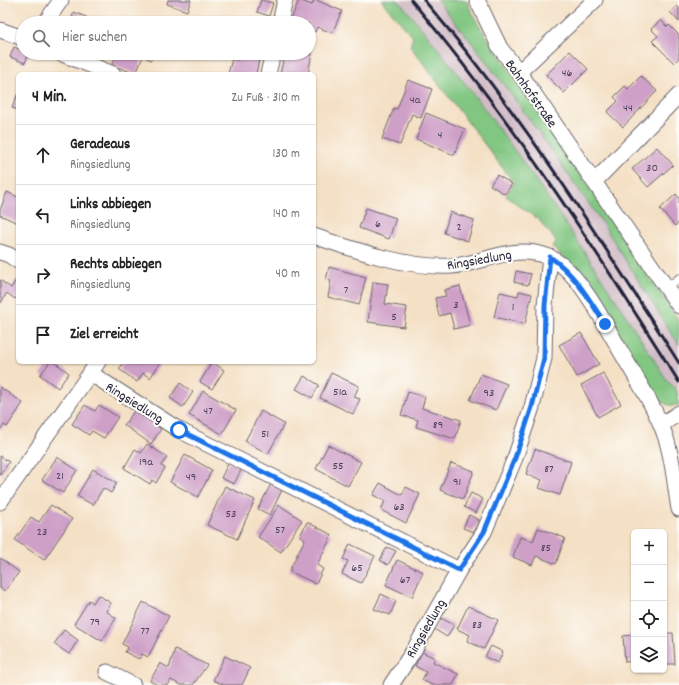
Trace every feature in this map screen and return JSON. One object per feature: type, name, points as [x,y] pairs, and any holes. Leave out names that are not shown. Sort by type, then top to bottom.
[{"type":"street","points":[[50,16],[61,0]]},
{"type":"street","points":[[282,16],[286,0]]},
{"type":"street","name":"Bahnhofstraße","points":[[477,0],[500,48],[519,72],[679,306]]},
{"type":"street","points":[[519,72],[594,0]]},
{"type":"street","points":[[0,30],[16,36]]},
{"type":"street","points":[[78,60],[108,72]]},
{"type":"street","points":[[268,72],[271,60]]},
{"type":"street","points":[[594,182],[679,95]]},
{"type":"street","name":"Ringsiedlung","points":[[316,237],[340,245],[397,260],[436,265],[454,266],[503,254],[521,252],[536,253],[550,257],[562,265],[573,276],[605,324],[661,425],[669,450],[679,509]]},
{"type":"street","points":[[0,252],[16,260]]},
{"type":"street","name":"Ringsiedlung","points":[[391,685],[414,650],[459,570],[484,532],[515,458],[532,407],[544,358],[545,305],[550,257]]},
{"type":"street","name":"Ringsiedlung","points":[[0,502],[94,368],[179,430],[459,570]]},
{"type":"street","points":[[661,425],[679,413]]},
{"type":"street","points":[[106,672],[133,685]]},
{"type":"lane","points":[[667,288],[679,278]]},
{"type":"shaded area","points":[[398,0],[437,0],[522,109],[599,218],[679,345],[679,396],[673,385],[668,382],[428,36]]},
{"type":"green space","points":[[381,0],[398,0],[471,91],[506,138],[605,283],[668,382],[675,389],[678,395],[679,405],[673,406],[662,402],[657,398],[568,261],[552,247],[556,242],[549,231],[548,232],[540,221],[506,196],[514,183],[410,46],[413,37]]},
{"type":"green space","points":[[437,0],[466,0],[478,24],[679,321],[679,345],[599,218],[522,109]]},
{"type":"building","points":[[168,0],[191,0],[187,11],[167,4]]},
{"type":"building","points":[[261,0],[273,3],[269,16],[257,12]]},
{"type":"building","points":[[299,0],[312,5],[314,0],[316,0],[342,11],[332,33],[317,27],[316,30],[316,16],[292,16]]},
{"type":"building","points":[[677,6],[679,8],[679,22],[670,12]]},
{"type":"building","points":[[74,12],[84,16],[73,16]]},
{"type":"building","points":[[661,20],[667,27],[669,25],[679,35],[679,58],[674,63],[652,41],[658,36],[651,29]]},
{"type":"building","points":[[14,47],[16,48],[16,59],[10,57]]},
{"type":"building","points":[[570,51],[588,69],[564,93],[546,75]]},
{"type":"building","points":[[18,60],[26,60],[25,63]]},
{"type":"building","points":[[114,60],[141,60],[137,72],[131,72],[112,65]]},
{"type":"building","points":[[232,60],[259,60],[256,72],[229,72]]},
{"type":"building","points":[[283,60],[311,60],[308,72],[280,72]]},
{"type":"building","points":[[641,76],[657,91],[623,127],[607,112],[618,101],[614,97],[625,86],[628,89]]},
{"type":"building","points":[[408,80],[432,89],[421,118],[412,114],[400,145],[382,139],[394,108],[397,109]]},
{"type":"building","points":[[16,98],[16,109],[12,108]]},
{"type":"building","points":[[426,113],[465,129],[454,155],[416,139]]},
{"type":"building","points":[[657,147],[673,165],[648,187],[632,169]]},
{"type":"building","points":[[497,175],[512,184],[505,194],[490,185]]},
{"type":"building","points":[[7,192],[16,196],[16,222],[0,215],[0,210]]},
{"type":"building","points":[[676,194],[679,198],[679,222],[675,226],[660,209]]},
{"type":"building","points":[[366,208],[396,218],[389,239],[359,228]]},
{"type":"building","points":[[450,212],[474,220],[468,241],[444,233]]},
{"type":"building","points":[[329,267],[366,277],[359,305],[328,297],[331,281],[326,280]]},
{"type":"building","points":[[516,271],[531,274],[528,285],[514,282]]},
{"type":"building","points":[[0,280],[11,288],[16,280],[16,298],[15,299],[7,293],[0,304]]},
{"type":"building","points":[[373,282],[388,284],[385,304],[407,307],[404,327],[368,322]]},
{"type":"building","points":[[460,286],[470,325],[454,329],[450,313],[439,316],[435,298],[446,296],[444,290]]},
{"type":"building","points":[[519,291],[532,294],[525,324],[494,317],[500,292],[518,296]]},
{"type":"building","points":[[581,333],[599,364],[577,377],[559,345]]},
{"type":"building","points":[[48,364],[57,364],[69,373],[58,388],[40,375]]},
{"type":"building","points":[[123,364],[160,364],[150,378],[143,373],[137,382],[119,369]]},
{"type":"building","points":[[211,364],[215,364],[224,370],[212,389],[200,382]]},
{"type":"building","points":[[331,373],[359,386],[354,397],[360,399],[353,414],[320,398]]},
{"type":"building","points":[[603,373],[621,404],[598,417],[581,385]]},
{"type":"building","points":[[481,374],[507,384],[496,410],[470,400]]},
{"type":"building","points":[[304,376],[319,385],[312,398],[296,389]]},
{"type":"building","points":[[180,383],[193,392],[183,407],[170,398]]},
{"type":"building","points":[[0,387],[23,403],[7,427],[4,425],[0,430]]},
{"type":"building","points":[[203,391],[236,410],[222,434],[189,415]]},
{"type":"building","points":[[408,392],[425,397],[422,408],[461,420],[455,439],[416,427],[418,420],[401,415]]},
{"type":"building","points":[[85,405],[95,411],[99,405],[118,417],[104,438],[92,431],[89,435],[72,424]]},
{"type":"building","points":[[135,410],[161,429],[151,444],[124,425]]},
{"type":"building","points":[[261,411],[284,424],[268,454],[245,441]]},
{"type":"building","points":[[147,444],[167,457],[161,466],[165,468],[156,483],[152,480],[150,484],[124,468],[135,449],[141,453]]},
{"type":"building","points":[[328,445],[361,462],[348,486],[316,469]]},
{"type":"building","points":[[535,449],[571,462],[560,495],[539,488],[542,480],[526,474]]},
{"type":"building","points":[[185,455],[212,470],[198,497],[170,482]]},
{"type":"building","points":[[0,456],[9,462],[0,475]]},
{"type":"building","points":[[57,457],[77,470],[63,493],[42,480]]},
{"type":"building","points":[[229,462],[242,468],[234,484],[221,478]]},
{"type":"building","points":[[451,463],[474,471],[463,499],[440,490]]},
{"type":"building","points":[[93,469],[117,483],[111,493],[103,488],[93,505],[77,496]]},
{"type":"building","points":[[380,483],[402,495],[406,487],[420,494],[406,523],[381,510],[385,501],[373,495]]},
{"type":"building","points":[[271,484],[282,490],[270,515],[258,509]]},
{"type":"building","points":[[225,486],[255,500],[237,539],[207,525]]},
{"type":"building","points":[[471,493],[483,499],[476,513],[464,507]]},
{"type":"building","points":[[51,505],[72,519],[44,560],[15,540],[31,517],[39,522]]},
{"type":"building","points":[[279,505],[302,520],[281,552],[258,537]]},
{"type":"building","points":[[469,515],[479,520],[473,532],[463,528]]},
{"type":"building","points":[[307,522],[332,535],[317,565],[323,569],[316,584],[289,571],[305,539],[300,536]]},
{"type":"building","points":[[538,528],[565,538],[556,564],[536,556],[532,565],[513,557],[520,537],[533,541]]},
{"type":"building","points":[[350,544],[375,556],[361,583],[342,574],[348,561],[343,559]]},
{"type":"building","points":[[387,547],[396,551],[388,565],[380,560]]},
{"type":"building","points":[[0,558],[19,572],[5,591],[0,588]]},
{"type":"building","points":[[397,560],[423,572],[412,597],[386,585]]},
{"type":"building","points":[[381,594],[396,601],[390,615],[374,609]]},
{"type":"building","points":[[98,595],[111,603],[106,611],[116,618],[102,641],[74,624],[89,600],[93,603]]},
{"type":"building","points":[[143,602],[169,616],[148,657],[142,654],[139,659],[125,652],[128,647],[122,644]]},
{"type":"building","points":[[468,606],[498,620],[484,649],[467,641],[470,635],[457,629]]},
{"type":"building","points":[[441,618],[454,625],[447,637],[434,629]]},
{"type":"building","points":[[64,630],[78,640],[69,654],[54,644]]},
{"type":"building","points":[[667,633],[673,633],[675,664],[667,664]]},
{"type":"building","points":[[631,635],[631,661],[625,662],[623,636]]},
{"type":"building","points":[[491,646],[503,652],[498,663],[485,657]]},
{"type":"building","points":[[175,649],[207,665],[193,685],[181,685],[171,680],[168,685],[158,685],[150,681],[160,663],[169,668]]},
{"type":"building","points":[[422,652],[435,658],[433,662],[458,674],[453,685],[432,685],[422,680],[426,672],[415,666]]},
{"type":"building","points":[[225,656],[250,668],[242,685],[224,685],[213,680]]},
{"type":"railway","points":[[411,0],[484,91],[552,186],[679,382]]},
{"type":"railway","points":[[424,0],[494,87],[558,177],[679,363]]},
{"type":"route","points":[[179,430],[459,570],[484,532],[515,458],[532,407],[544,358],[545,305],[550,257],[562,265],[573,276],[605,324]]}]
